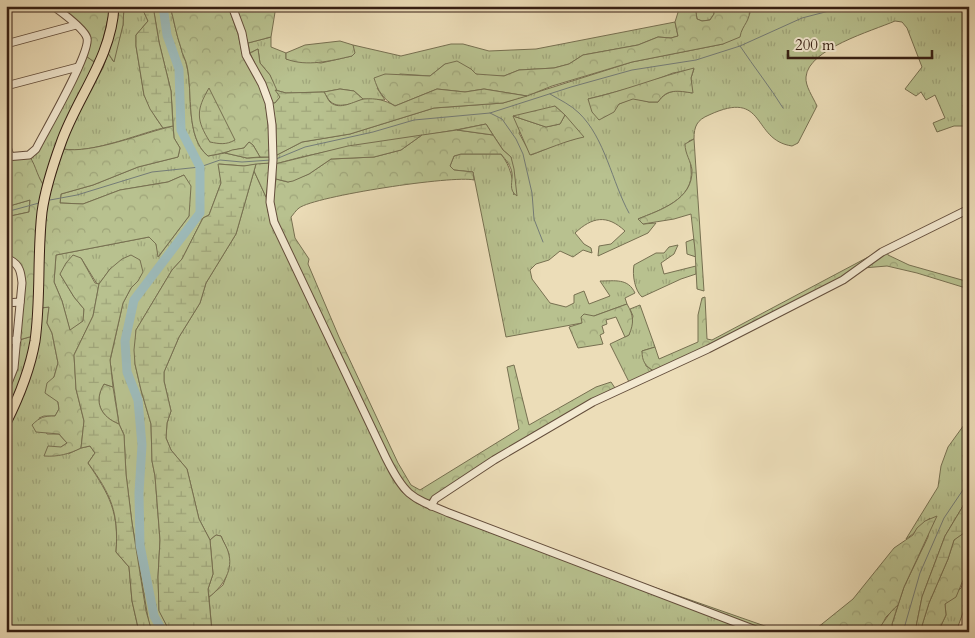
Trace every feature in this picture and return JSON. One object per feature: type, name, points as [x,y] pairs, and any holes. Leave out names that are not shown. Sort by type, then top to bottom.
[{"type":"main road","points":[[6,423],[24,384],[34,341],[42,212],[48,188],[67,127],[99,66],[111,29],[114,6]]},
{"type":"street","points":[[6,144],[8,156],[29,155],[36,149],[85,51],[87,38],[84,31],[53,6]]},
{"type":"street","points":[[232,6],[242,33],[246,55],[262,84],[269,103],[273,160],[270,202],[274,222],[395,476],[410,495],[431,506],[761,632]]},
{"type":"street","points":[[6,44],[76,25]]},
{"type":"street","points":[[6,86],[78,67]]},
{"type":"street","points":[[431,506],[435,499],[494,460],[593,402],[708,349],[842,280],[882,252],[969,209]]},
{"type":"street","points":[[6,260],[14,262],[21,272],[22,283],[14,368],[6,388]]},
{"type":"street","points":[[6,303],[20,302]]},
{"type":"street","points":[[6,341],[17,340]]},
{"type":"green space","points":[[57,6],[111,6],[97,64],[86,56],[89,38]]},
{"type":"green space","points":[[117,6],[124,6],[123,25],[114,62],[108,53],[115,30]]},
{"type":"green space","points":[[124,6],[141,6],[148,21],[136,35],[136,46],[144,95],[163,128],[86,149],[63,149],[76,114],[103,68],[108,53],[113,61],[123,25]]},
{"type":"green space","points":[[141,6],[153,6],[159,42],[171,91],[173,126],[163,128],[150,109],[144,95],[136,35],[148,21]]},
{"type":"green space","points":[[153,6],[170,6],[189,77],[193,127],[201,148],[208,156],[225,153],[247,158],[271,157],[271,163],[244,166],[219,164],[221,183],[209,215],[203,218],[182,259],[172,270],[136,330],[135,364],[151,424],[152,461],[160,540],[159,610],[170,632],[152,632],[149,624],[132,523],[126,474],[124,435],[119,424],[110,361],[123,303],[131,288],[138,281],[110,269],[99,284],[97,284],[81,258],[60,274],[84,309],[83,321],[70,331],[62,301],[54,282],[56,255],[149,237],[156,244],[159,256],[189,216],[184,175],[168,182],[120,190],[83,204],[60,203],[61,194],[93,185],[138,167],[178,157],[180,148],[174,138],[171,91],[159,42]]},
{"type":"green space","points":[[170,6],[228,6],[238,34],[243,57],[260,86],[266,105],[271,157],[260,157],[249,142],[244,148],[208,156],[201,148],[193,126],[187,66]]},
{"type":"green space","points":[[235,6],[276,6],[271,37],[248,43]]},
{"type":"green space","points":[[680,6],[695,6],[697,19],[702,21],[710,20],[714,14],[714,6],[749,6],[750,11],[740,37],[723,44],[632,62],[552,86],[527,96],[484,89],[465,92],[437,89],[395,106],[381,94],[374,78],[385,74],[430,76],[445,64],[457,61],[476,74],[504,76],[519,70],[554,68],[569,64],[583,55],[638,45],[658,37],[671,38],[678,36],[675,22]]},
{"type":"green space","points":[[695,6],[714,6],[714,14],[710,20],[702,21],[697,19]]},
{"type":"green space","points":[[749,6],[969,6],[969,126],[954,126],[937,132],[933,123],[945,118],[935,95],[926,100],[921,92],[916,96],[905,89],[922,67],[907,28],[902,22],[895,21],[843,42],[818,58],[809,67],[806,80],[817,106],[798,143],[792,146],[779,142],[770,135],[750,111],[741,108],[728,108],[705,117],[697,124],[694,139],[689,141],[691,179],[688,188],[674,202],[638,219],[643,224],[656,223],[648,233],[598,256],[599,246],[611,244],[625,231],[606,220],[594,221],[575,233],[584,244],[591,248],[592,253],[583,250],[573,257],[560,251],[549,260],[536,264],[530,270],[532,279],[550,303],[566,307],[574,303],[574,295],[584,291],[589,304],[610,296],[600,281],[620,281],[632,288],[635,293],[625,298],[627,304],[594,316],[582,323],[506,337],[473,172],[454,170],[450,166],[454,156],[461,154],[501,154],[511,173],[513,188],[511,157],[503,150],[486,124],[327,151],[275,164],[275,156],[302,142],[350,134],[434,108],[503,103],[632,62],[723,44],[741,31],[750,13]],"holes":[[[694,69],[691,78],[692,93],[682,91],[669,93],[658,102],[633,98],[619,104],[588,99],[642,85],[673,73]],[[555,106],[565,115],[575,139],[531,155],[519,133]]]},
{"type":"green space","points":[[675,22],[678,36],[671,38],[658,37],[638,45],[583,55],[569,64],[554,68],[519,70],[504,76],[482,76],[476,74],[471,69],[445,64],[430,76],[400,74],[377,88],[385,100],[363,99],[354,91],[340,89],[324,92],[286,93],[275,90],[270,75],[260,63],[258,49],[250,53],[248,43],[271,37],[271,47],[286,53],[286,59],[321,63],[352,56],[353,45],[401,56],[451,44],[463,44],[489,51],[536,49]]},
{"type":"green space","points":[[340,41],[353,45],[355,53],[352,56],[310,63],[286,59],[286,53],[305,45]]},
{"type":"green space","points":[[258,49],[260,63],[270,75],[280,97],[275,103],[272,103],[250,53]]},
{"type":"green space","points":[[86,56],[97,64],[45,187],[30,157],[37,152]]},
{"type":"green space","points":[[694,68],[691,78],[693,93],[669,92],[658,102],[633,99],[619,104],[614,112],[599,120],[592,112],[588,99]]},
{"type":"green space","points":[[209,88],[235,140],[232,142],[223,144],[210,142],[202,127],[199,115],[200,109]]},
{"type":"green space","points":[[340,89],[354,91],[363,99],[351,104],[338,105],[330,101],[324,92]]},
{"type":"green space","points":[[437,89],[465,92],[484,89],[527,96],[503,103],[434,108],[350,134],[302,142],[275,156],[276,125],[272,103],[275,103],[280,97],[275,90],[286,93],[324,92],[330,102],[338,106],[368,99],[388,102],[395,106]]},
{"type":"green space","points":[[555,106],[565,115],[560,124],[546,127],[513,116]]},
{"type":"green space","points":[[565,115],[584,137],[530,155],[513,116],[546,127],[560,124]]},
{"type":"green space","points":[[486,124],[493,135],[457,130]]},
{"type":"green space","points":[[173,126],[174,138],[180,148],[178,157],[138,167],[93,185],[61,194],[60,203],[83,204],[120,190],[168,182],[184,175],[191,186],[189,216],[158,257],[156,244],[149,237],[56,255],[54,282],[62,301],[70,330],[83,321],[84,309],[60,274],[66,263],[73,255],[81,258],[95,283],[99,284],[93,316],[74,355],[76,389],[84,421],[81,448],[63,455],[44,456],[48,446],[61,447],[67,443],[59,434],[36,432],[32,425],[42,418],[55,416],[59,409],[58,402],[45,393],[47,383],[54,377],[58,363],[52,333],[47,323],[49,307],[41,308],[46,213],[63,149],[75,150],[103,146]]},
{"type":"green space","points":[[457,130],[493,135],[503,150],[511,157],[517,196],[512,188],[511,168],[501,154],[461,154],[454,156],[450,166],[454,170],[473,172],[474,180],[461,179],[414,183],[330,198],[299,208],[291,217],[295,238],[309,259],[308,264],[339,337],[398,463],[411,485],[420,490],[519,429],[507,367],[514,365],[529,425],[596,387],[611,382],[615,388],[593,399],[428,501],[411,493],[398,476],[275,221],[273,201],[276,179],[288,182],[309,174],[331,159],[374,157],[401,150],[422,135]]},
{"type":"green space","points":[[422,135],[401,150],[374,157],[331,159],[309,174],[293,181],[288,182],[276,179],[275,164],[348,146]]},
{"type":"green space","points":[[694,139],[704,291],[697,289],[691,214],[643,224],[638,219],[674,202],[687,189],[691,180],[692,170],[685,144]]},
{"type":"green space","points":[[249,142],[260,157],[247,158],[225,153],[244,148]]},
{"type":"green space","points":[[30,157],[45,187],[33,336],[19,340],[23,272],[6,258],[6,217],[29,212],[30,200],[6,207],[6,159]]},
{"type":"green space","points":[[271,163],[266,197],[254,171],[256,164]]},
{"type":"green space","points":[[218,164],[244,166],[256,164],[236,234],[206,283],[200,303],[179,337],[164,372],[164,381],[171,411],[167,423],[166,438],[171,450],[187,469],[199,519],[210,540],[213,574],[208,589],[212,632],[170,632],[159,611],[160,540],[152,461],[151,424],[135,364],[136,330],[172,270],[182,259],[203,218],[209,215],[221,183]]},
{"type":"green space","points":[[254,171],[266,197],[268,212],[273,225],[402,492],[416,503],[753,632],[212,632],[209,597],[223,585],[229,554],[221,536],[216,535],[210,540],[199,519],[187,469],[171,450],[166,438],[167,423],[171,411],[164,381],[164,372],[179,337],[200,303],[206,283],[236,234]]},
{"type":"green space","points":[[30,200],[29,212],[6,217],[6,207]]},
{"type":"green space","points":[[694,239],[696,257],[687,254],[686,242]]},
{"type":"green space","points":[[678,245],[674,254],[661,263],[664,274],[696,266],[696,274],[642,297],[635,282],[634,265],[656,253],[664,253],[669,247]]},
{"type":"green space","points":[[887,251],[888,255],[909,265],[969,282],[969,289],[887,266],[863,268]]},
{"type":"green space","points":[[131,255],[140,260],[143,272],[123,303],[110,360],[113,387],[104,384],[99,397],[99,403],[103,413],[119,424],[124,435],[126,474],[132,523],[146,611],[152,632],[139,632],[132,601],[129,567],[116,552],[116,526],[112,504],[108,494],[88,463],[95,453],[90,446],[81,448],[84,421],[76,389],[74,355],[93,316],[99,284],[110,269],[122,259]]},
{"type":"green space","points":[[872,255],[841,278],[707,348],[654,371],[643,360],[642,351],[655,347],[659,359],[698,342],[698,315],[702,298],[705,297],[707,339],[712,340]]},
{"type":"green space","points":[[627,304],[632,320],[629,335],[625,337],[616,317],[606,320],[607,324],[602,326],[604,333],[600,335],[603,344],[578,348],[569,327],[582,323],[581,317],[584,314],[594,316]]},
{"type":"green space","points":[[640,305],[655,347],[642,351],[646,366],[654,371],[629,382],[610,344],[629,335],[633,316],[630,309]]},
{"type":"green space","points":[[49,307],[47,323],[52,333],[58,363],[54,377],[59,409],[55,416],[39,418],[47,434],[59,434],[67,443],[61,447],[68,454],[90,446],[95,453],[88,463],[102,485],[111,505],[116,526],[116,552],[129,567],[132,601],[139,632],[6,632],[6,429],[15,413],[41,308]]},
{"type":"green space","points":[[33,336],[30,355],[6,416],[6,392],[16,368],[19,340]]},
{"type":"green space","points":[[104,384],[113,387],[119,424],[103,413],[99,403],[99,397]]},
{"type":"green space","points":[[969,418],[969,496],[945,536],[922,597],[915,632],[892,632],[892,624],[904,587],[928,537],[930,518],[906,539],[938,487],[941,466],[948,447]]},
{"type":"green space","points":[[969,496],[969,513],[964,533],[954,540],[929,603],[920,632],[915,632],[922,597],[945,536]]},
{"type":"green space","points":[[969,513],[969,566],[956,597],[945,604],[946,615],[938,632],[920,632],[929,603],[954,540],[964,532]]},
{"type":"green space","points":[[937,516],[904,587],[898,605],[886,617],[876,632],[812,632],[853,599],[894,548],[913,535],[917,528],[925,521]]},
{"type":"green space","points":[[216,535],[221,536],[228,550],[230,561],[225,579],[209,597],[208,589],[213,574],[210,540]]},
{"type":"green space","points":[[969,566],[969,596],[956,632],[938,632],[946,615],[945,604],[961,588]]},
{"type":"green space","points":[[636,581],[782,632],[769,632]]},
{"type":"green space","points":[[898,605],[892,624],[892,632],[876,632],[891,611]]},
{"type":"waterway","points":[[163,6],[167,35],[179,69],[181,130],[200,167],[200,213],[134,300],[125,341],[127,372],[138,400],[142,445],[139,493],[140,545],[154,616],[163,632]]},
{"type":"waterway","points":[[276,159],[305,147],[373,132],[414,120],[490,113],[632,70],[696,60],[740,46],[802,18],[829,11],[836,6]]},
{"type":"waterway","points":[[740,46],[783,108]]},
{"type":"waterway","points":[[550,94],[579,113],[588,123],[602,147],[629,213]]},
{"type":"waterway","points":[[490,113],[502,119],[516,139],[523,154],[532,193],[534,219],[543,242]]},
{"type":"waterway","points":[[50,200],[77,195],[152,172],[200,167],[220,160],[242,162],[271,160]]},
{"type":"waterway","points":[[6,212],[39,203]]},
{"type":"waterway","points":[[903,632],[920,573],[944,518],[969,481]]}]
